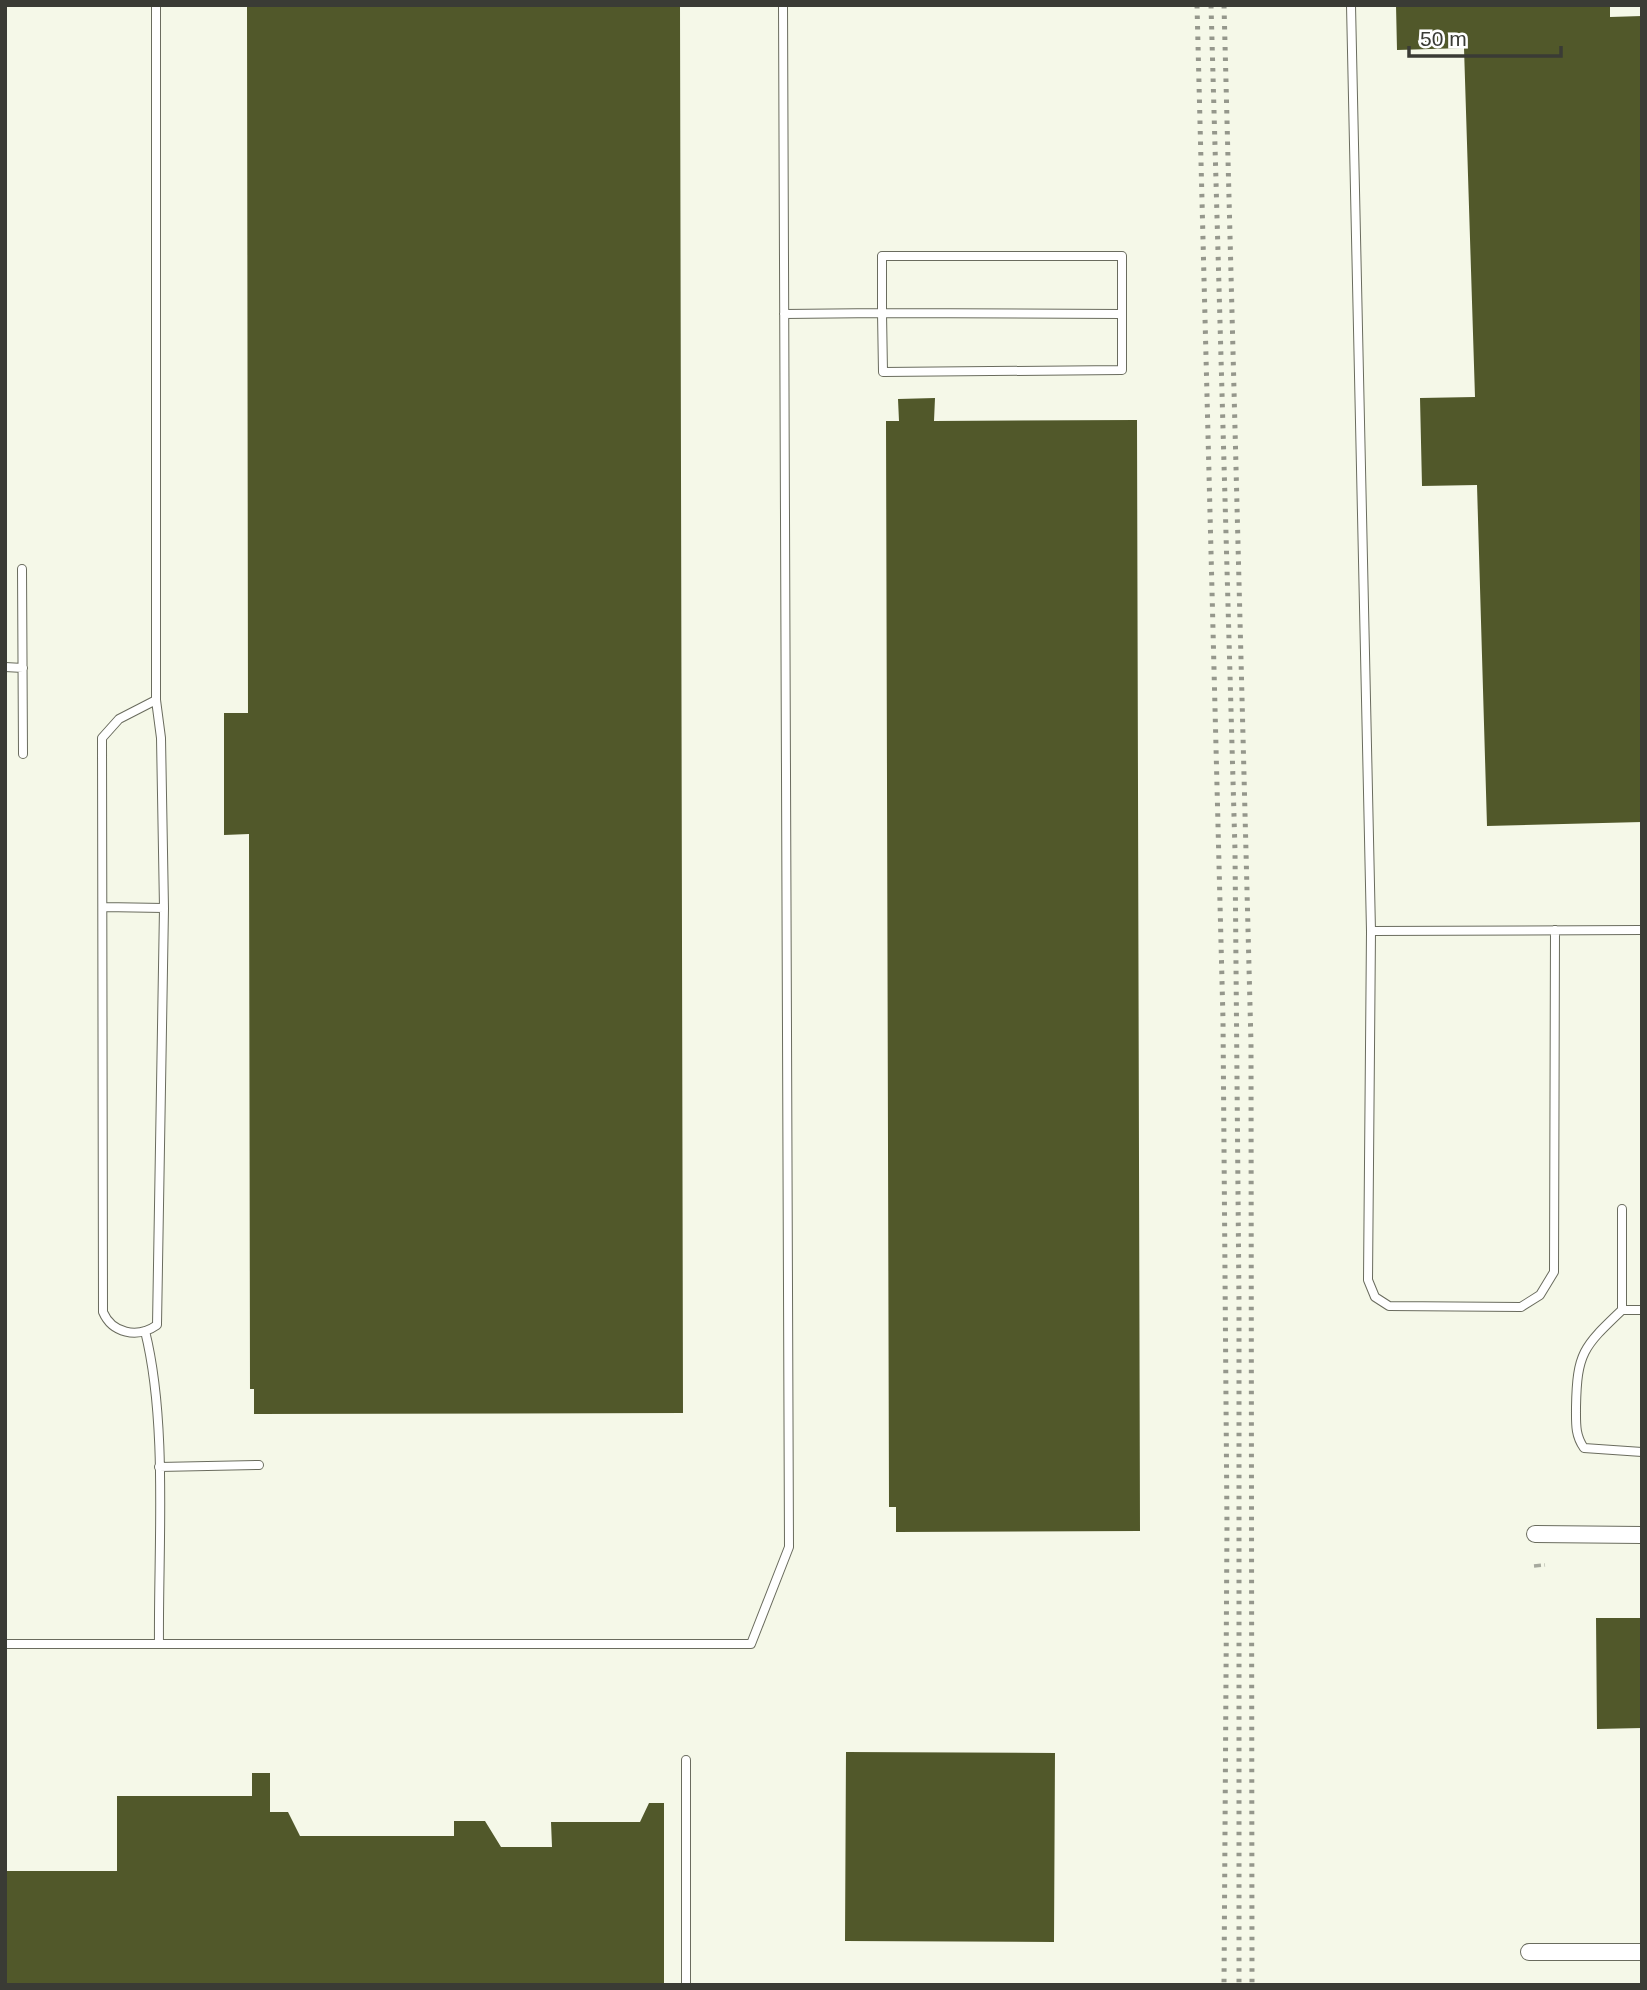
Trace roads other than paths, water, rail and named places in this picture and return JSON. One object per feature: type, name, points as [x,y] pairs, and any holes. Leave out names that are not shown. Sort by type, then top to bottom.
[{"type":"street","points":[[1535,1534],[1642,1535]]},
{"type":"street","points":[[1529,1952],[1642,1952]]},
{"type":"lane","points":[[156,5],[156,700],[161,738],[164,908],[157,1325],[145,1331],[124,1333],[108,1324],[103,1312],[102,738],[119,719],[156,700]]},
{"type":"lane","points":[[5,1644],[751,1644],[789,1547],[783,5]]},
{"type":"lane","points":[[1351,5],[1371,931],[1368,1280],[1375,1297],[1389,1306],[1521,1307],[1540,1295],[1553,1272],[1555,930]]},
{"type":"lane","points":[[882,256],[1122,256],[1122,370],[883,372],[882,313],[882,256]]},
{"type":"lane","points":[[784,314],[1122,314]]},
{"type":"lane","points":[[22,569],[23,754]]},
{"type":"lane","points":[[5,667],[23,668]]},
{"type":"lane","points":[[103,907],[164,908]]},
{"type":"lane","points":[[1371,931],[1642,930]]},
{"type":"lane","points":[[1622,1209],[1622,1310],[1584,1351],[1577,1367],[1576,1437],[1584,1448],[1642,1452]]},
{"type":"lane","points":[[1622,1310],[1642,1310]]},
{"type":"lane","points":[[145,1331],[152,1359],[159,1467],[159,1644]]},
{"type":"lane","points":[[159,1467],[259,1465]]},
{"type":"lane","points":[[686,1760],[687,1985]]},
{"type":"railway","points":[[1197,5],[1223,1020],[1227,1526],[1224,1985]]},
{"type":"railway","points":[[1211,5],[1235,851],[1239,1304],[1239,1985]]},
{"type":"railway","points":[[1224,5],[1251,1044],[1252,1985]]}]
